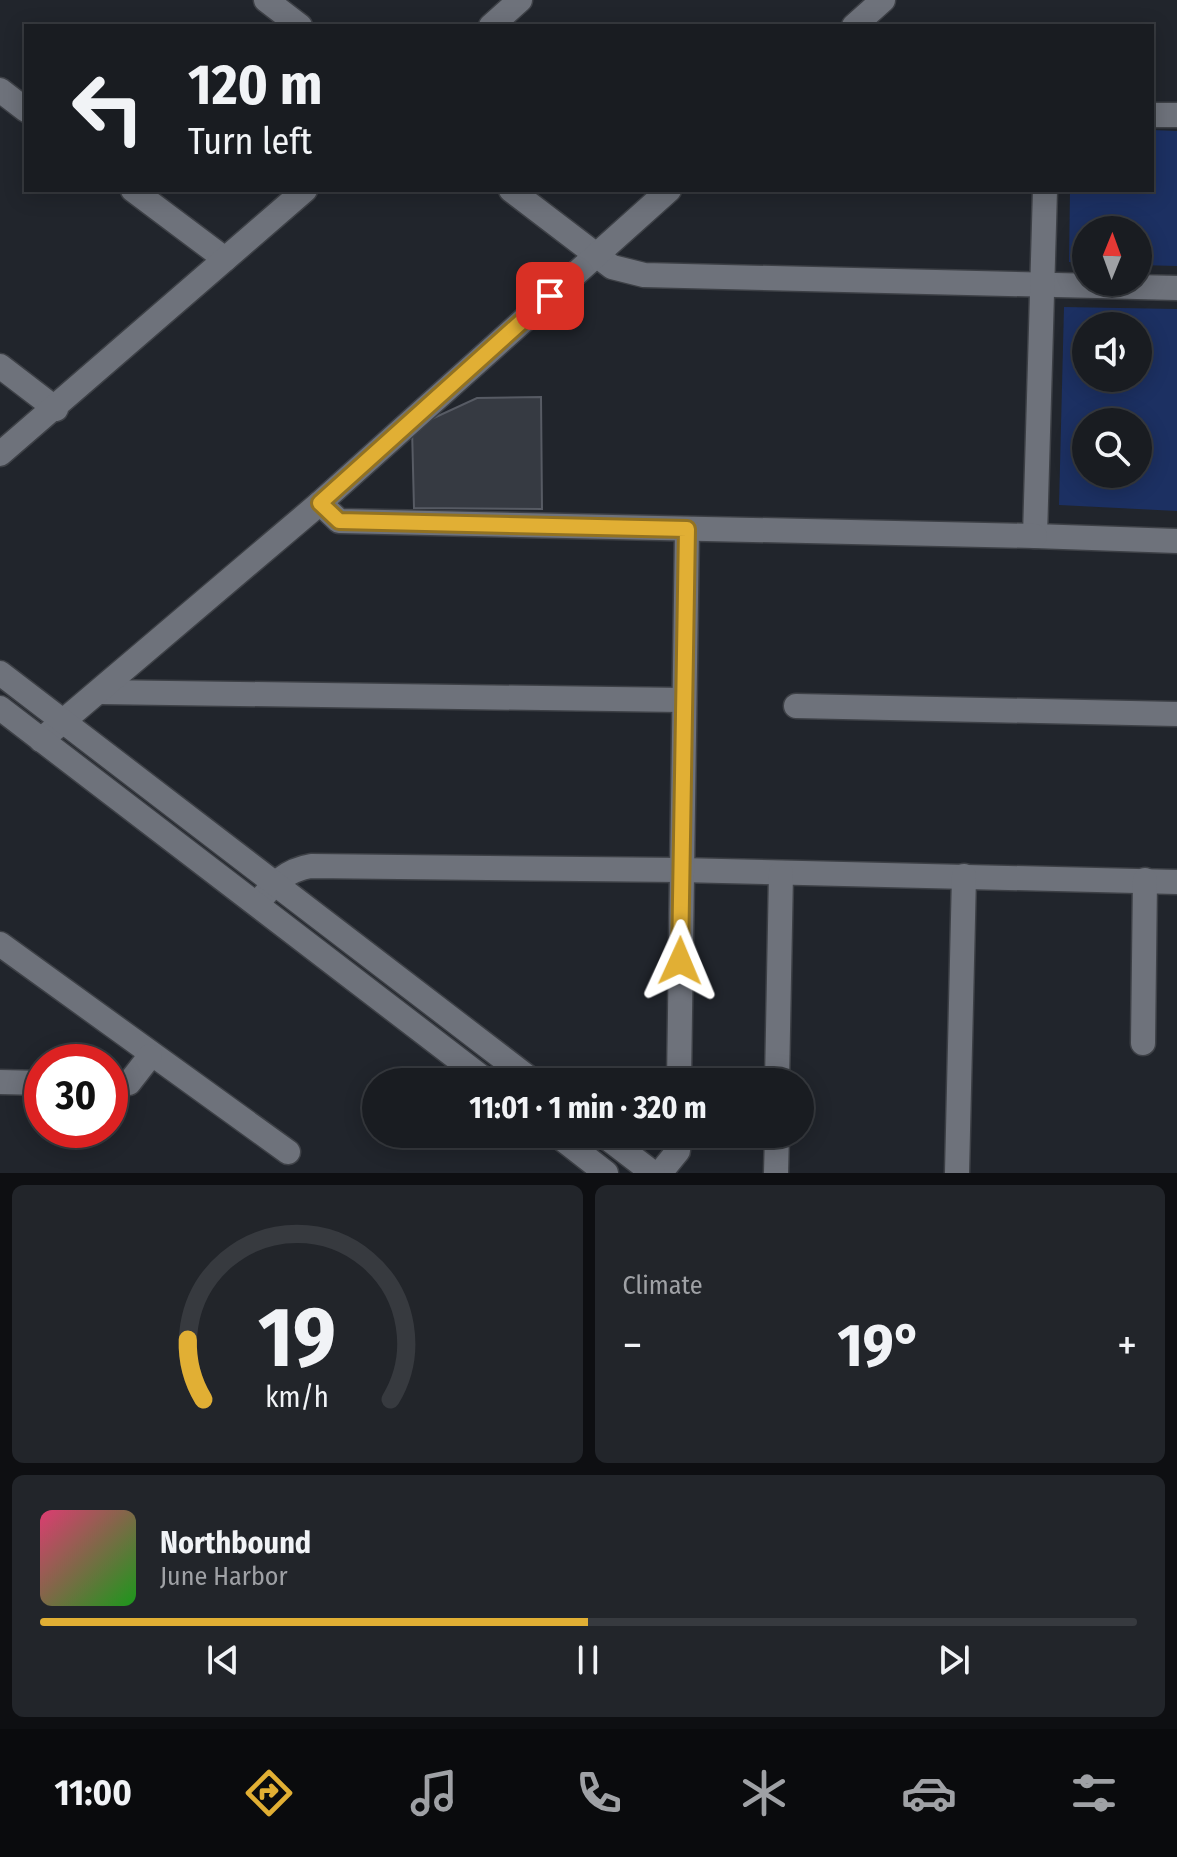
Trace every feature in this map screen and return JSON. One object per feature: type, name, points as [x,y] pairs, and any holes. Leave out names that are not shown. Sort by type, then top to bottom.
[{"type":"street","points":[[266,0],[297,24]]},
{"type":"street","points":[[493,24],[520,0]]},
{"type":"street","points":[[856,24],[883,0]]},
{"type":"street","points":[[0,90],[24,108]]},
{"type":"street","points":[[1154,115],[1177,115]]},
{"type":"street","points":[[136,192],[225,259]]},
{"type":"street","points":[[0,454],[56,409],[303,192]]},
{"type":"street","points":[[514,192],[612,267],[644,275],[1177,288]]},
{"type":"street","points":[[41,740],[320,503],[667,192]]},
{"type":"street","points":[[1035,536],[1045,192]]},
{"type":"street","points":[[0,366],[56,409]]},
{"type":"street","points":[[320,503],[339,521],[1177,541]]},
{"type":"street","points":[[679,1068],[682,700],[687,529]]},
{"type":"street","points":[[0,673],[516,1068]]},
{"type":"street","points":[[100,692],[682,700]]},
{"type":"street","points":[[796,706],[1177,714]]},
{"type":"street","points":[[0,708],[470,1068]]},
{"type":"street","points":[[257,904],[274,883],[300,867],[311,866],[680,870],[1177,882]]},
{"type":"street","points":[[777,1068],[781,873]]},
{"type":"street","points":[[957,1173],[964,876]]},
{"type":"street","points":[[1143,1043],[1145,880]]},
{"type":"street","points":[[0,944],[150,1056],[288,1152]]},
{"type":"street","points":[[128,1083],[150,1056]]},
{"type":"street","points":[[0,1082],[24,1083]]},
{"type":"street","points":[[574,1148],[606,1173]]},
{"type":"street","points":[[620,1148],[653,1173]]},
{"type":"street","points":[[660,1173],[678,1148]]},
{"type":"street","points":[[776,1173],[777,1148]]},
{"type":"shaded area","points":[[1154,130],[1177,131],[1177,266],[1152,265],[1152,216],[1072,216],[1072,262],[1069,262],[1070,192],[1154,192]]},
{"type":"shaded area","points":[[1064,307],[1177,309],[1177,511],[1059,505]]},
{"type":"building","points":[[541,397],[542,509],[414,508],[412,428],[477,398]]},
{"type":"route","points":[[550,296],[320,503],[339,521],[687,529],[680,961]]}]
